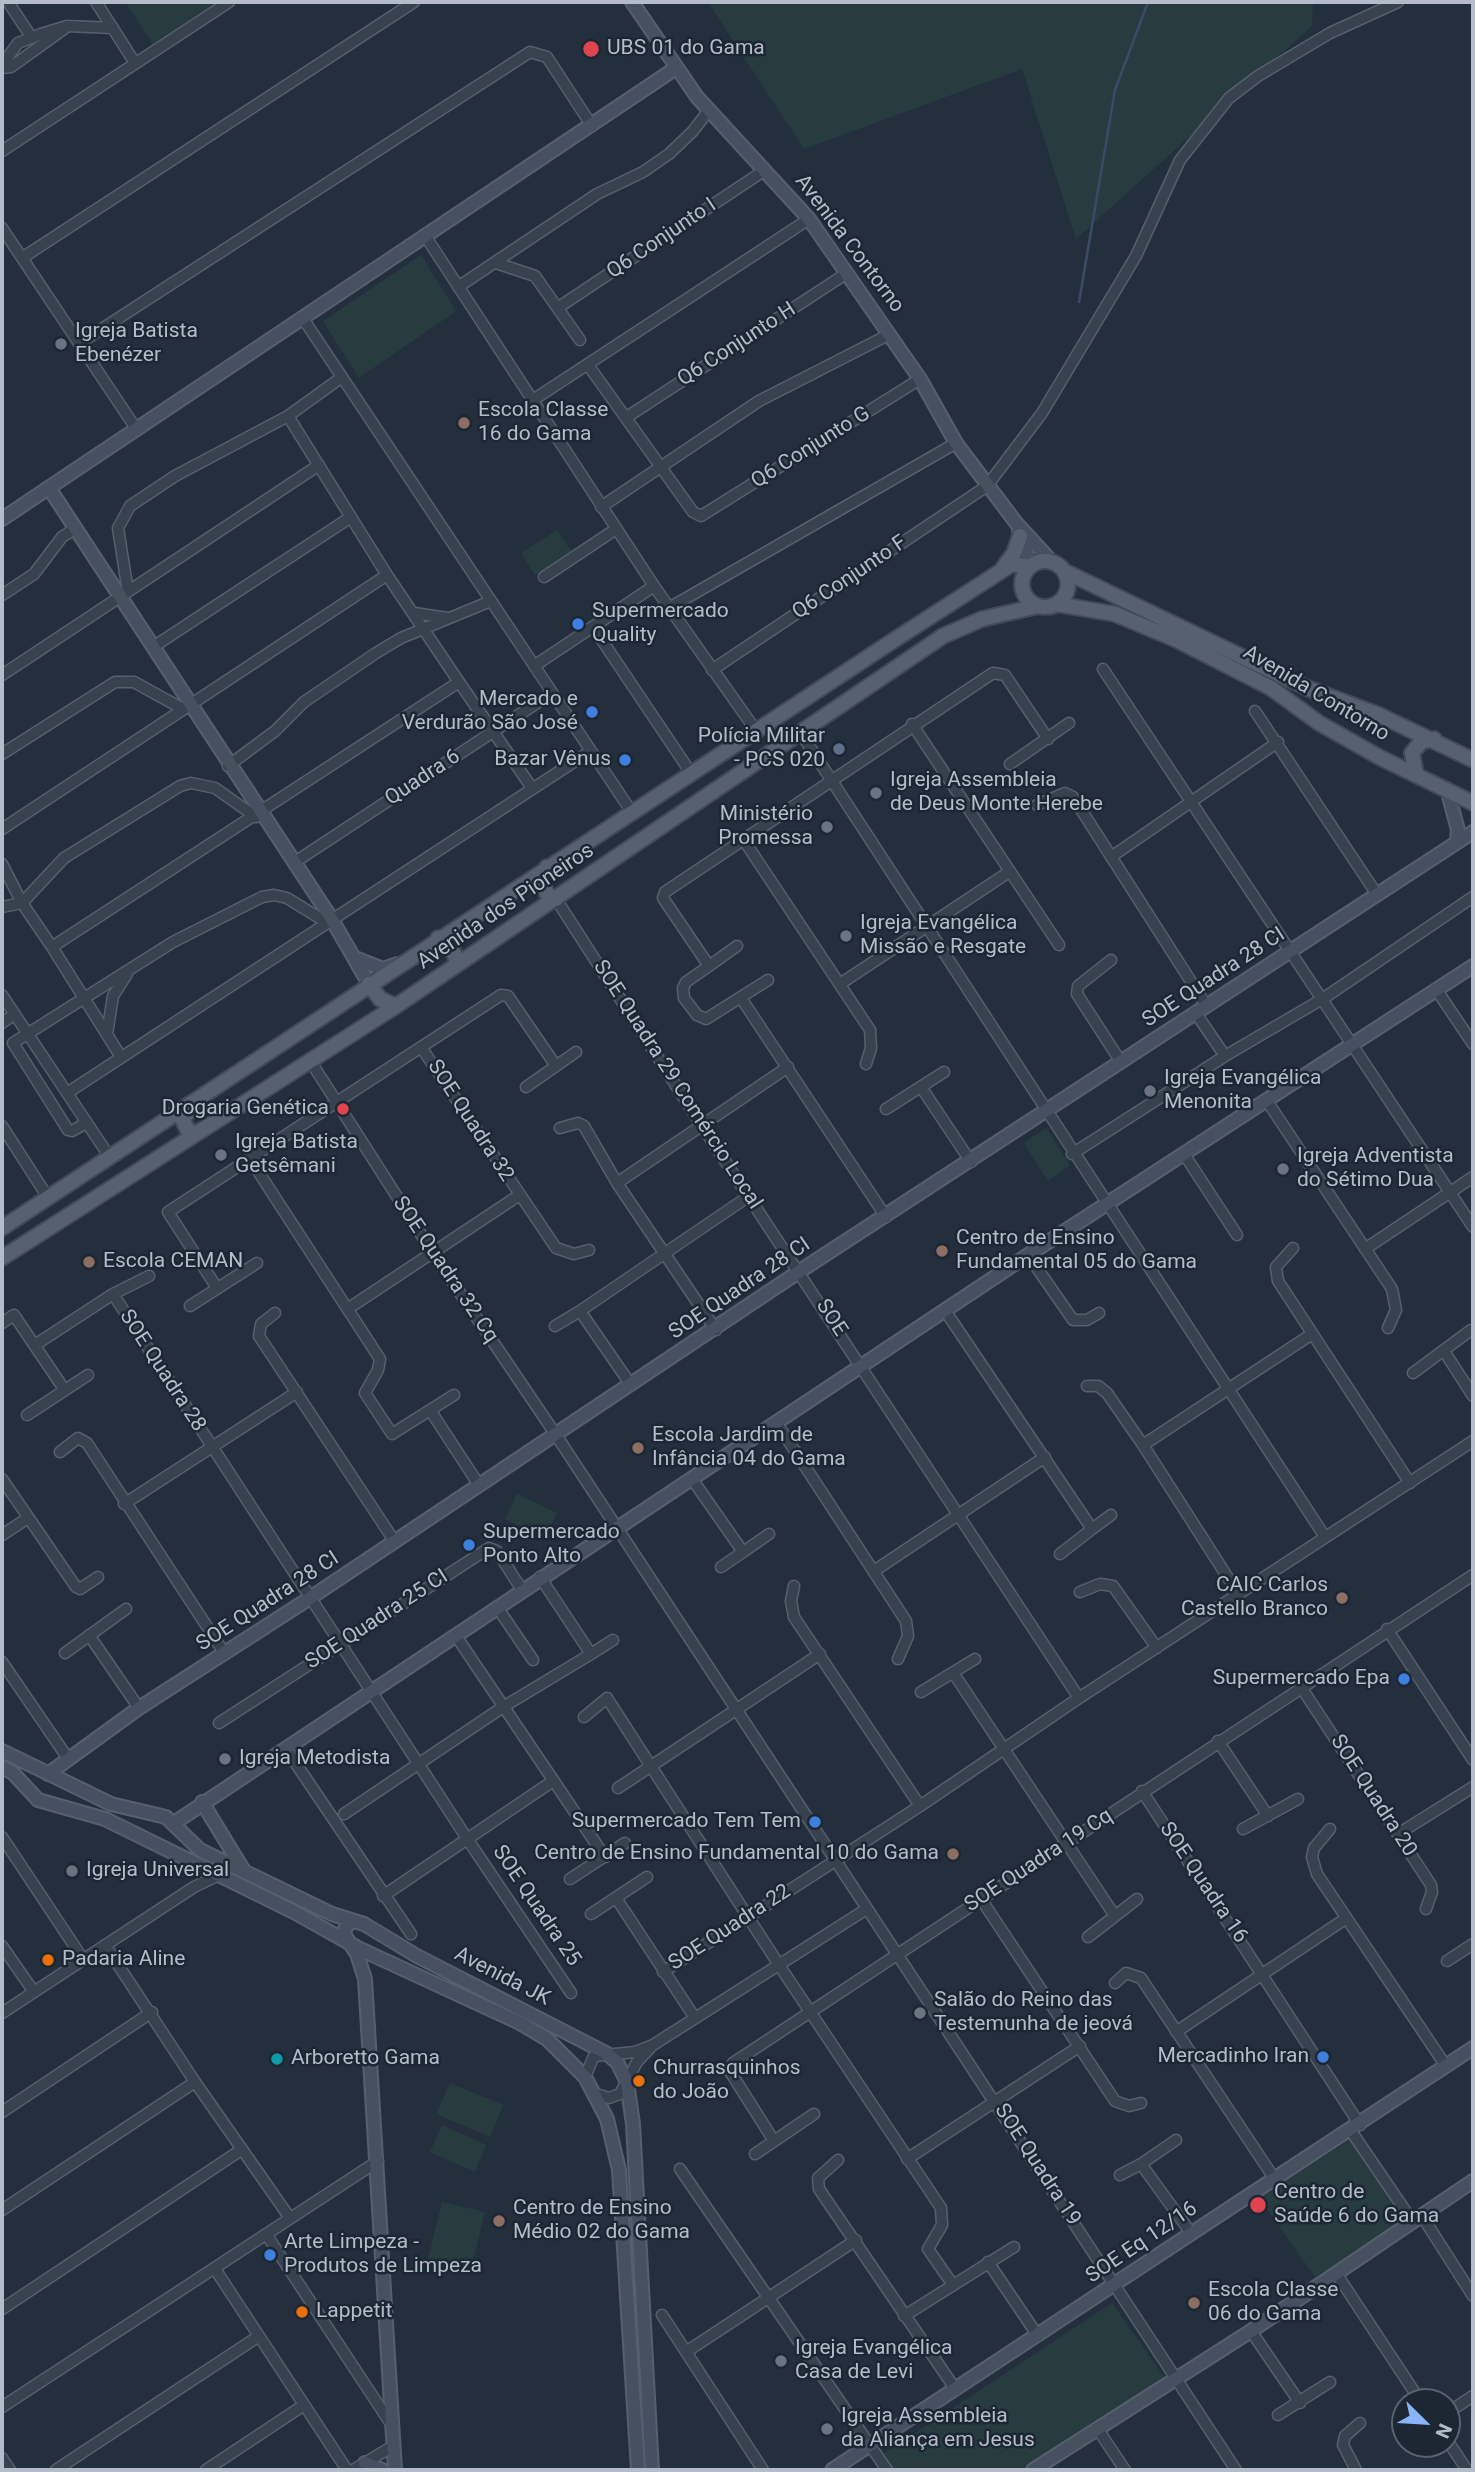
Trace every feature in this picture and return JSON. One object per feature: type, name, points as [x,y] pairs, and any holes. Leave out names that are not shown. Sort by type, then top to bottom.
[{"type":"main road","points":[[999,572],[1014,553],[1018,530]]},
{"type":"main road","points":[[1041,561],[1058,566],[1067,578],[1066,593],[1056,604],[1038,606],[1027,598],[1022,586],[1030,566],[1041,561]]},
{"type":"main road","name":"Avenida dos Pioneiros","points":[[2,1228],[631,811],[757,732],[999,572],[1012,564],[1030,566]]},
{"type":"main road","name":"Avenida Contorno","points":[[1058,566],[1307,688],[1434,739],[1473,760]]},
{"type":"main road","name":"Avenida Contorno","points":[[1056,604],[1115,614],[1157,630],[1271,688],[1319,723],[1473,803]]},
{"type":"main road","name":"Avenida dos Pioneiros","points":[[2,1258],[311,1062],[964,625],[1038,606]]},
{"type":"main road","points":[[891,642],[904,650],[906,664]]},
{"type":"main road","points":[[1416,774],[1412,752],[1421,742],[1434,739]]},
{"type":"main road","points":[[547,867],[542,877],[543,887],[548,895],[556,899]]},
{"type":"main road","points":[[438,938],[450,943],[458,964]]},
{"type":"main road","points":[[369,984],[380,999],[396,1006]]},
{"type":"main road","points":[[197,1133],[188,1131],[182,1115],[240,1077],[244,1068]]},
{"type":"main road","points":[[134,1172],[142,1157],[177,1136],[173,1128],[160,1123]]},
{"type":"street","points":[[8,2],[32,38]]},
{"type":"street","points":[[96,2],[135,62]]},
{"type":"street","points":[[2,151],[229,2]]},
{"type":"street","points":[[22,258],[414,2]]},
{"type":"street","name":"Avenida Contorno","points":[[632,2],[676,68],[709,110],[809,219],[890,334],[920,379],[956,443],[1018,530]]},
{"type":"street","name":"Q6 Conjunto F","points":[[712,670],[987,486],[1042,413],[1136,256],[1180,160],[1229,98],[1258,76],[1330,33],[1398,2]]},
{"type":"street","points":[[2,67],[11,67],[67,26]]},
{"type":"street","points":[[2,67],[18,43],[67,26],[113,29]]},
{"type":"street","points":[[80,343],[530,52],[547,57],[592,127]]},
{"type":"street","points":[[2,519],[304,320],[676,68]]},
{"type":"street","points":[[458,287],[597,194],[643,172],[693,131],[709,110]]},
{"type":"street","name":"Q6 Conjunto I","points":[[559,307],[765,170]]},
{"type":"street","points":[[533,400],[809,219]]},
{"type":"street","points":[[2,228],[137,430]]},
{"type":"street","points":[[426,237],[601,507],[757,732]]},
{"type":"street","points":[[496,263],[535,276],[580,340]]},
{"type":"street","name":"Q6 Conjunto H","points":[[627,417],[847,273]]},
{"type":"street","points":[[304,320],[589,752],[631,811]]},
{"type":"street","points":[[601,507],[771,395],[890,334]]},
{"type":"street","points":[[588,365],[662,466]]},
{"type":"street","points":[[125,595],[118,528],[130,506],[174,476],[288,416],[342,377]]},
{"type":"street","name":"Q6 Conjunto G","points":[[662,466],[693,512],[701,516],[920,379]]},
{"type":"street","points":[[288,416],[387,575],[492,733],[532,788]]},
{"type":"street","points":[[670,608],[956,443]]},
{"type":"street","points":[[2,675],[319,465]]},
{"type":"street","points":[[49,488],[125,595],[187,707],[258,815],[295,862],[369,984]]},
{"type":"street","points":[[153,647],[351,517]]},
{"type":"street","points":[[2,595],[34,574],[62,537],[76,528]]},
{"type":"street","points":[[544,577],[616,529]]},
{"type":"street","points":[[1018,530],[1030,566]]},
{"type":"street","points":[[1018,530],[1058,566]]},
{"type":"street","points":[[2,830],[387,575]]},
{"type":"street","points":[[534,666],[654,586]]},
{"type":"street","points":[[228,766],[258,745],[327,686],[401,638],[491,601]]},
{"type":"street","points":[[414,613],[448,618]]},
{"type":"street","points":[[593,627],[691,773]]},
{"type":"street","points":[[1103,669],[1324,998],[1473,1227]]},
{"type":"street","points":[[709,966],[663,895],[912,724],[1000,671],[1048,739]]},
{"type":"street","points":[[2,754],[116,682],[134,682],[187,707]]},
{"type":"street","points":[[52,947],[459,682]]},
{"type":"street","name":"Quadra 6","points":[[295,862],[552,693]]},
{"type":"street","points":[[1255,711],[1376,893]]},
{"type":"street","points":[[1010,764],[1069,723]]},
{"type":"street","points":[[912,724],[1059,945]]},
{"type":"street","points":[[800,733],[1072,1154],[1109,1203],[1325,1537]]},
{"type":"street","points":[[1111,857],[1278,742]]},
{"type":"street","points":[[67,1093],[589,752]]},
{"type":"street","points":[[2,905],[22,903],[64,858],[180,786],[202,783],[215,788],[258,815]]},
{"type":"street","points":[[1447,789],[1458,830],[1457,841]]},
{"type":"street","points":[[1037,805],[1065,793],[1073,797],[1200,1008],[1225,1056]]},
{"type":"street","name":"SOE Quadra 28 CI","points":[[25,1790],[27,1776],[67,1757],[225,1654],[716,1330],[800,1271],[971,1162],[1200,1008],[1473,832]]},
{"type":"street","points":[[743,838],[870,1030],[871,1048],[866,1064]]},
{"type":"street","points":[[2,864],[22,903],[121,1057]]},
{"type":"street","points":[[841,984],[1009,872]]},
{"type":"street","points":[[2,905],[13,885]]},
{"type":"street","points":[[86,1123],[72,1131],[68,1130],[13,1047],[13,1043],[173,942],[262,897],[274,895],[287,898],[329,920]]},
{"type":"street","points":[[1072,1154],[1225,1056],[1324,998],[1473,897]]},
{"type":"street","name":"SOE Quadra 29 Comércio Local","points":[[556,899],[702,1126],[800,1271]]},
{"type":"street","points":[[737,946],[683,988],[684,998],[697,1015],[706,1019],[768,980]]},
{"type":"street","points":[[355,958],[383,969],[399,964]]},
{"type":"street","points":[[1111,960],[1078,986],[1077,994],[1121,1062]]},
{"type":"street","points":[[167,1849],[177,1844],[177,1827],[202,1802],[946,1312],[1028,1255],[1473,966]]},
{"type":"street","points":[[107,1034],[113,996],[129,971]]},
{"type":"street","points":[[1436,989],[1473,1044]]},
{"type":"street","points":[[2,995],[109,1156]]},
{"type":"street","points":[[217,1287],[168,1212],[421,1047],[506,995],[556,1066]]},
{"type":"street","points":[[741,998],[886,1217]]},
{"type":"street","points":[[2,1023],[15,1014]]},
{"type":"street","name":"SOE Quadra 32","points":[[421,1047],[518,1196],[556,1248],[574,1254],[589,1250]]},
{"type":"street","points":[[526,1087],[576,1052]]},
{"type":"street","name":"SOE Quadra 32 Cq","points":[[311,1062],[433,1253],[556,1435]]},
{"type":"street","points":[[617,1183],[788,1067]]},
{"type":"street","points":[[886,1109],[944,1072]]},
{"type":"street","points":[[921,1087],[971,1162]]},
{"type":"street","points":[[1267,1101],[1365,1249],[1396,1301],[1388,1328]]},
{"type":"street","points":[[560,1128],[578,1123],[584,1126],[617,1183],[716,1330]]},
{"type":"street","points":[[2,1126],[47,1196]]},
{"type":"street","points":[[1184,1154],[1237,1235]]},
{"type":"street","points":[[250,1159],[380,1359],[378,1370],[365,1393],[392,1434],[454,1395]]},
{"type":"street","points":[[1365,1249],[1473,1177]]},
{"type":"street","name":"SOE Quadra 32","points":[[349,1308],[518,1196]]},
{"type":"street","points":[[555,1326],[665,1255],[749,1196]]},
{"type":"street","points":[[1293,1248],[1276,1272],[1312,1334],[1410,1483]]},
{"type":"street","points":[[1028,1255],[1073,1320],[1087,1320],[1099,1313]]},
{"type":"street","points":[[190,1306],[257,1263]]},
{"type":"street","name":"SOE","points":[[800,1271],[1079,1698]]},
{"type":"street","name":"SOE Quadra 28","points":[[35,1345],[113,1294],[149,1276]]},
{"type":"street","name":"SOE Quadra 28","points":[[113,1294],[340,1643]]},
{"type":"street","points":[[580,1311],[631,1385]]},
{"type":"street","points":[[946,1312],[1092,1529]]},
{"type":"street","points":[[275,1313],[261,1324],[259,1336],[395,1542]]},
{"type":"street","points":[[2,1323],[14,1315],[64,1390]]},
{"type":"street","points":[[1413,1373],[1471,1330]]},
{"type":"street","points":[[1143,1445],[1312,1334]]},
{"type":"street","points":[[1444,1351],[1473,1396]]},
{"type":"street","points":[[27,1415],[88,1375]]},
{"type":"street","points":[[1087,1386],[1098,1386],[1107,1393],[1239,1595]]},
{"type":"street","name":"SOE Quadra 28","points":[[124,1504],[297,1392]]},
{"type":"street","points":[[430,1410],[479,1485]]},
{"type":"street","points":[[776,1422],[874,1571],[908,1629],[898,1659]]},
{"type":"street","points":[[556,1435],[617,1527]]},
{"type":"street","points":[[60,1452],[82,1439],[225,1654]]},
{"type":"street","name":"SOE Quadra 22","points":[[616,1898],[663,1972],[920,1807],[1079,1698],[1473,1441]]},
{"type":"street","points":[[874,1571],[1045,1457]]},
{"type":"street","points":[[2,1479],[76,1587],[80,1589],[98,1577]]},
{"type":"street","points":[[692,1479],[743,1552]]},
{"type":"street","points":[[1060,1554],[1111,1514]]},
{"type":"street","points":[[2,1535],[28,1518]]},
{"type":"street","name":"SOE Quadra 19","points":[[617,1527],[865,1910],[1116,2284],[1236,2470]]},
{"type":"street","points":[[721,1567],[769,1534]]},
{"type":"street","name":"SOE Quadra 25 CI","points":[[219,1723],[489,1548],[497,1551],[522,1590]]},
{"type":"street","points":[[1268,1816],[1219,1741],[1387,1629],[1473,1576]]},
{"type":"street","points":[[540,1577],[591,1654]]},
{"type":"street","points":[[1080,1592],[1100,1584],[1113,1586],[1157,1648]]},
{"type":"street","points":[[794,1586],[791,1601],[794,1617],[920,1807]]},
{"type":"street","points":[[497,1607],[533,1660]]},
{"type":"street","points":[[65,1653],[126,1609]]},
{"type":"street","points":[[1387,1629],[1473,1760]]},
{"type":"street","points":[[89,1635],[139,1708]]},
{"type":"street","points":[[456,1636],[605,1857]]},
{"type":"street","points":[[344,1814],[503,1707],[613,1640]]},
{"type":"street","name":"SOE Quadra 25","points":[[340,1643],[571,1993]]},
{"type":"street","points":[[618,1788],[820,1654]]},
{"type":"street","points":[[921,1692],[975,1659]]},
{"type":"street","points":[[2,1662],[67,1757]]},
{"type":"street","points":[[954,1674],[1115,1916]]},
{"type":"street","name":"SOE Quadra 20","points":[[1301,1687],[1432,1885],[1433,1892],[1426,1909]]},
{"type":"street","points":[[584,1717],[607,1698],[944,2215],[943,2225],[928,2249],[953,2285]]},
{"type":"street","name":"SOE Quadra 19 Cq","points":[[895,1954],[1219,1741]]},
{"type":"street","points":[[286,1749],[411,1934]]},
{"type":"street","name":"Avenida JK","points":[[2,1751],[111,1804],[159,1815],[177,1827],[193,1846],[304,1901],[354,1921],[606,2053],[617,2062],[627,2082],[633,2124],[652,2470]]},
{"type":"street","name":"Avenida JK","points":[[2,1767],[13,1773],[25,1790],[47,1805],[94,1815],[520,2023],[547,2039],[584,2077],[596,2094],[614,2143],[619,2170],[638,2470]]},
{"type":"street","name":"SOE Quadra 25","points":[[383,1896],[553,1781]]},
{"type":"street","points":[[1398,1834],[1473,1787]]},
{"type":"street","name":"SOE Quadra 16","points":[[1142,1791],[1264,1975],[1356,2128],[1473,2297]]},
{"type":"street","points":[[1243,1829],[1298,1799]]},
{"type":"street","points":[[202,1802],[244,1871]]},
{"type":"street","points":[[1330,1829],[1314,1848],[1313,1865],[1345,1919],[1446,2066]]},
{"type":"street","points":[[2,1837],[83,1959]]},
{"type":"street","points":[[570,1879],[625,1843]]},
{"type":"street","points":[[194,1887],[198,1867]]},
{"type":"street","points":[[2,2013],[194,1887],[217,1876]]},
{"type":"street","points":[[591,1914],[647,1877]]},
{"type":"street","points":[[981,1899],[1115,2101],[1129,2106],[1141,2103]]},
{"type":"street","points":[[1088,1937],[1137,1899]]},
{"type":"street","points":[[584,2077],[594,2056],[635,2052],[653,2045],[865,1910]]},
{"type":"street","points":[[1176,2032],[1345,1919]]},
{"type":"street","points":[[354,1921],[345,1928],[346,1940],[357,1954],[365,1979],[395,2470]]},
{"type":"street","points":[[365,1979],[374,1954],[381,1948],[383,1936]]},
{"type":"street","points":[[1447,1961],[1473,1944]]},
{"type":"street","points":[[105,1945],[152,2012],[195,2082],[290,2218]]},
{"type":"street","points":[[2,1946],[34,1992]]},
{"type":"street","points":[[774,2141],[730,2068],[733,2063],[895,1954]]},
{"type":"street","points":[[663,1972],[695,2018]]},
{"type":"street","points":[[1115,1983],[1126,1973],[1141,1978],[1273,2178]]},
{"type":"street","points":[[2,2112],[152,2012]]},
{"type":"street","points":[[596,2094],[616,2097],[637,2063],[653,2045]]},
{"type":"street","points":[[907,2159],[1080,2046]]},
{"type":"street","name":"SOE Eq 12/16","points":[[832,2470],[1473,2049]]},
{"type":"street","points":[[2,2210],[195,2082]]},
{"type":"street","points":[[755,2154],[814,2114]]},
{"type":"street","points":[[1120,2175],[1176,2140]]},
{"type":"street","points":[[2,2309],[242,2150]]},
{"type":"street","points":[[838,2160],[822,2174],[817,2183],[956,2390]]},
{"type":"street","points":[[2,2407],[378,2161]]},
{"type":"street","points":[[1141,2164],[1191,2233]]},
{"type":"street","points":[[680,2169],[887,2470]]},
{"type":"street","points":[[1033,2470],[1251,2331],[1473,2181]]},
{"type":"street","points":[[266,2234],[391,2424]]},
{"type":"street","points":[[686,2352],[856,2239]]},
{"type":"street","points":[[904,2316],[1014,2247]]},
{"type":"street","points":[[988,2262],[1038,2336]]},
{"type":"street","points":[[215,2269],[347,2470]]},
{"type":"street","points":[[1336,2273],[1412,2388]]},
{"type":"street","points":[[662,2315],[763,2470]]},
{"type":"street","points":[[1251,2331],[1300,2403]]},
{"type":"street","points":[[56,2470],[259,2336]]},
{"type":"street","points":[[1278,2415],[1330,2382]]},
{"type":"street","points":[[206,2470],[304,2404]]},
{"type":"street","points":[[1356,2470],[1343,2445],[1345,2437],[1360,2423]]},
{"type":"street","points":[[1097,2428],[1125,2470]]},
{"type":"street","points":[[353,2470],[393,2446]]},
{"type":"street","points":[[2,2458],[10,2470]]},
{"type":"street","points":[[365,2463],[383,2470]]},
{"type":"green space","points":[[125,2],[216,2],[153,44]]},
{"type":"green space","points":[[708,2],[1313,2],[1312,26],[1076,239],[1022,69],[804,149]]},
{"type":"green space","points":[[421,255],[456,311],[359,378],[323,321]]},
{"type":"green space","points":[[557,530],[571,551],[535,575],[521,553]]},
{"type":"green space","points":[[1046,1128],[1070,1165],[1048,1181],[1024,1143]]},
{"type":"green space","points":[[517,1494],[557,1513],[545,1538],[505,1519]]},
{"type":"green space","points":[[450,2083],[503,2105],[490,2137],[436,2114]]},
{"type":"green space","points":[[442,2125],[486,2145],[475,2172],[430,2152]]},
{"type":"green space","points":[[1351,2139],[1406,2219],[1315,2277],[1259,2198]]},
{"type":"green space","points":[[442,2202],[485,2212],[470,2273],[427,2263]]},
{"type":"green space","points":[[1112,2303],[1165,2378],[1025,2470],[894,2470],[883,2454]]},
{"type":"waterway","points":[[1079,302],[1115,90],[1148,2]]},
{"type":"place","name":"UBS 01 do Gama","points":[[591,49]]},
{"type":"place","name":"Igreja Batista Ebenézer","points":[[61,344]]},
{"type":"place","name":"Escola Classe 16 do Gama","points":[[464,423]]},
{"type":"place","name":"Supermercado Quality","points":[[578,624]]},
{"type":"place","name":"Mercado e Verdurão São José","points":[[592,712]]},
{"type":"place","name":"Polícia Militar - PCS 020","points":[[839,749]]},
{"type":"place","name":"Bazar Vênus","points":[[625,760]]},
{"type":"place","name":"Igreja Assembleia de Deus Monte Herebe","points":[[876,793]]},
{"type":"place","name":"Ministério Promessa","points":[[827,827]]},
{"type":"place","name":"Igreja Evangélica Missão e Resgate","points":[[846,936]]},
{"type":"place","name":"Igreja Evangélica Menonita","points":[[1150,1091]]},
{"type":"place","name":"Drogaria Genética","points":[[343,1109]]},
{"type":"place","name":"Igreja Batista Getsêmani","points":[[221,1155]]},
{"type":"place","name":"Igreja Adventista do Sétimo Dua","points":[[1283,1169]]},
{"type":"place","name":"Centro de Ensino Fundamental 05 do Gama","points":[[942,1251]]},
{"type":"place","name":"Escola CEMAN","points":[[89,1262]]},
{"type":"place","name":"Escola Jardim de Infância 04 do Gama","points":[[638,1448]]},
{"type":"place","name":"Supermercado Ponto Alto","points":[[469,1545]]},
{"type":"place","name":"CAIC Carlos Castello Branco","points":[[1342,1598]]},
{"type":"place","name":"Supermercado Epa","points":[[1404,1679]]},
{"type":"place","name":"Igreja Metodista","points":[[225,1759]]},
{"type":"place","name":"Supermercado Tem Tem","points":[[815,1822]]},
{"type":"place","name":"Centro de Ensino Fundamental 10 do Gama","points":[[953,1854]]},
{"type":"place","name":"Igreja Universal","points":[[72,1871]]},
{"type":"place","name":"Padaria Aline","points":[[48,1960]]},
{"type":"place","name":"Salão do Reino das Testemunha de jeová","points":[[920,2013]]},
{"type":"place","name":"Mercadinho Iran","points":[[1323,2057]]},
{"type":"place","name":"Arboretto Gama","points":[[277,2059]]},
{"type":"place","name":"Churrasquinhos do João","points":[[639,2081]]},
{"type":"place","name":"Centro de Saúde 6 do Gama","points":[[1258,2205]]},
{"type":"place","name":"Centro de Ensino Médio 02 do Gama","points":[[499,2221]]},
{"type":"place","name":"Arte Limpeza - Produtos de Limpeza","points":[[270,2255]]},
{"type":"place","name":"Escola Classe 06 do Gama","points":[[1194,2303]]},
{"type":"place","name":"Lappetit","points":[[302,2312]]},
{"type":"place","name":"Igreja Evangélica Casa de Levi","points":[[781,2361]]},
{"type":"place","name":"Igreja Assembleia da Aliança em Jesus","points":[[827,2429]]}]
